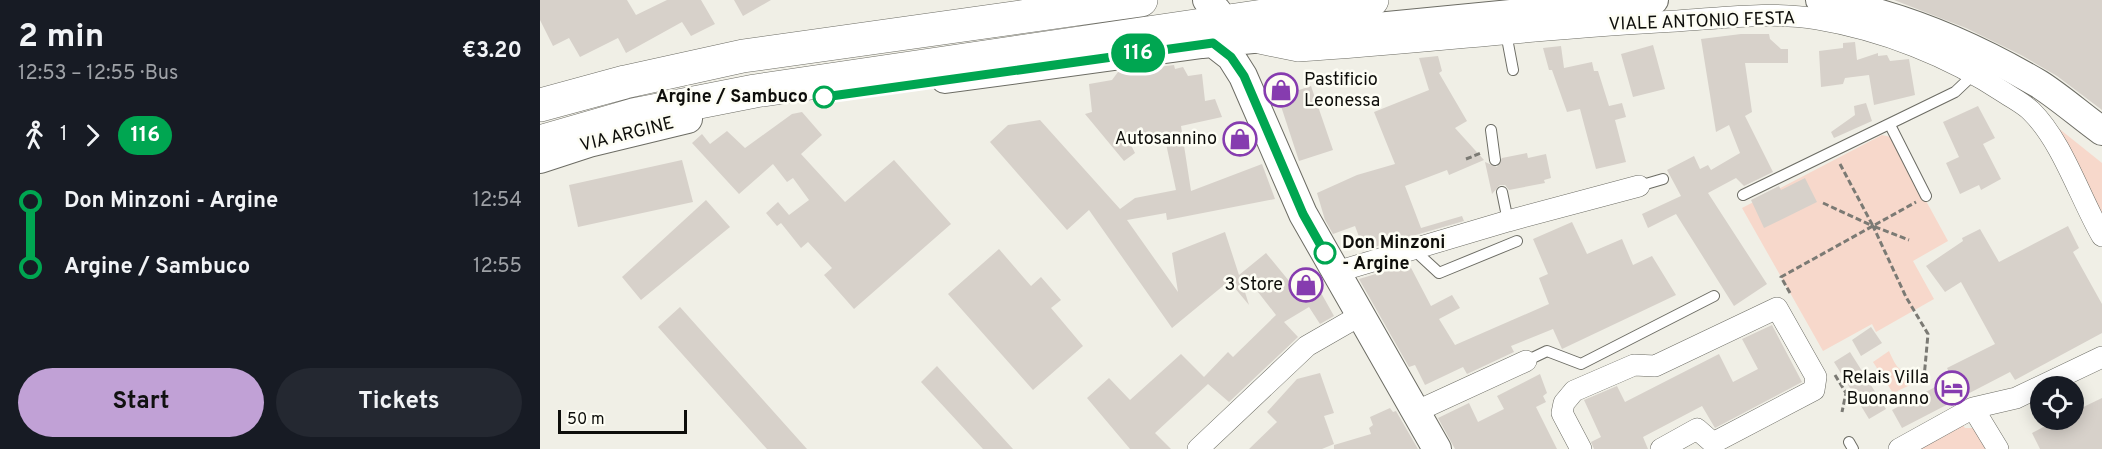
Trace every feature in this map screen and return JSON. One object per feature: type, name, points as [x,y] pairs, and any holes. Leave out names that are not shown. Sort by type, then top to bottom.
[{"type":"highway","points":[[540,105],[625,82],[743,56],[1141,0]]},
{"type":"highway","points":[[540,142],[633,115],[755,91],[1372,0]]},
{"type":"street","points":[[540,128],[630,101],[754,77],[1207,6],[1294,0]]},
{"type":"street","name":"VIA ARGINE","points":[[540,159],[589,143],[706,115],[1213,43],[1654,0]]},
{"type":"street","points":[[1820,0],[1868,8],[1909,22],[1986,68],[2102,150]]},
{"type":"street","name":"VIALE ANTONIO FESTA","points":[[1246,40],[1287,51],[1298,51],[1506,33],[1772,16],[1815,18],[1904,41],[1986,68],[2031,110],[2052,135],[2102,236]]},
{"type":"street","points":[[1244,76],[1246,40]]},
{"type":"street","points":[[1213,43],[1231,57],[1244,76],[1303,214],[1437,449]]},
{"type":"street","points":[[1986,68],[2040,85],[2102,131]]},
{"type":"street","points":[[1336,272],[1508,221],[1639,186]]},
{"type":"street","points":[[1581,449],[1562,413],[1564,403],[1574,391],[1634,365],[1655,366],[1778,309],[1816,377],[1814,390],[1713,443],[1697,429],[1661,449]]},
{"type":"street","points":[[1198,449],[1307,346],[1361,315]]},
{"type":"street","points":[[1899,449],[1973,408],[2016,398],[2102,357]]},
{"type":"street","points":[[1415,412],[1526,362]]},
{"type":"street","points":[[1973,408],[1998,449]]},
{"type":"lane","points":[[1506,33],[1513,70]]},
{"type":"lane","points":[[1743,195],[1955,92],[1986,68]]},
{"type":"lane","points":[[1890,125],[1926,196]]},
{"type":"lane","points":[[1491,130],[1495,160]]},
{"type":"lane","points":[[1639,186],[1663,179]]},
{"type":"lane","points":[[1502,192],[1508,221]]},
{"type":"lane","points":[[1413,249],[1439,273],[1517,241]]},
{"type":"lane","points":[[1526,362],[1547,351],[1581,364],[1714,296]]},
{"type":"path","points":[[1833,152],[1873,226],[1906,297],[1928,334],[1924,378]]},
{"type":"path","points":[[1792,296],[1781,277],[1926,196]]},
{"type":"path","points":[[1823,203],[1909,240]]},
{"type":"path","points":[[1835,374],[1846,393],[1842,412]]},
{"type":"shaded area","points":[[2052,123],[2102,163],[2102,226]]},
{"type":"shaded area","points":[[1882,135],[1891,137],[1948,241],[1913,261],[1934,299],[1876,332],[1872,324],[1823,351],[1742,208]]},
{"type":"shaded area","points":[[1889,351],[1899,369],[1907,374],[1918,376],[1921,380],[1893,393],[1873,362]]},
{"type":"shaded area","points":[[1962,424],[1965,428],[1973,428],[1986,449],[1918,449]]},
{"type":"building","points":[[540,0],[627,0],[636,15],[667,0],[701,0],[715,24],[691,36],[682,22],[626,53],[618,38],[580,57],[569,38],[553,46],[540,20]]},
{"type":"building","points":[[734,0],[771,0],[743,16]]},
{"type":"building","points":[[1894,0],[2102,0],[2102,110],[2057,76],[2021,55],[1966,28]]},
{"type":"building","points":[[1741,34],[1769,34],[1770,39],[1781,49],[1788,49],[1788,63],[1745,63],[1752,112],[1745,116],[1773,172],[1744,186],[1736,178],[1708,193],[1767,284],[1734,306],[1676,214],[1648,228],[1642,214],[1681,196],[1667,170],[1694,156],[1700,169],[1708,165],[1711,170],[1740,153],[1729,125],[1716,132],[1701,39]]},
{"type":"building","points":[[1855,42],[1857,60],[1878,53],[1878,56],[1887,55],[1890,61],[1909,59],[1915,95],[1874,105],[1869,75],[1845,78],[1843,84],[1821,87],[1819,51],[1843,48],[1843,43]]},
{"type":"building","points":[[1653,45],[1665,89],[1633,97],[1621,54]]},
{"type":"building","points":[[1561,46],[1564,68],[1592,62],[1594,71],[1598,71],[1609,106],[1622,103],[1626,117],[1615,120],[1626,162],[1596,169],[1580,109],[1567,112],[1552,70],[1549,70],[1543,48]]},
{"type":"building","points":[[1438,56],[1442,71],[1439,73],[1467,121],[1455,128],[1484,160],[1449,175],[1447,170],[1405,186],[1421,228],[1462,216],[1464,221],[1364,250],[1355,226],[1333,234],[1325,220],[1317,193],[1357,175],[1395,164],[1374,112],[1429,90],[1419,58]]},
{"type":"building","points":[[1174,65],[1175,69],[1183,67],[1188,76],[1202,74],[1205,101],[1215,99],[1222,117],[1181,126],[1191,191],[1262,164],[1275,199],[1167,220],[1166,213],[1127,220],[1178,292],[1172,253],[1225,232],[1239,275],[1266,253],[1303,298],[1320,291],[1334,316],[1320,324],[1309,307],[1284,322],[1298,337],[1229,402],[1208,384],[1155,433],[1171,449],[1130,449],[1087,398],[1109,378],[1130,400],[1181,354],[1204,377],[1228,352],[1233,357],[1276,315],[1251,283],[1244,289],[1249,305],[1229,281],[1172,328],[1089,210],[1067,230],[990,142],[1008,125],[1040,120],[1120,209],[1135,198],[1176,190],[1165,139],[1130,143],[1135,153],[1124,161],[1085,114],[1092,112],[1089,84],[1112,80],[1118,72]]},
{"type":"building","points":[[1311,86],[1333,150],[1299,161],[1278,97]]},
{"type":"building","points":[[1866,103],[1872,121],[1834,138],[1831,132],[1855,115],[1854,106]]},
{"type":"building","points":[[1978,106],[1995,138],[1983,144],[2001,179],[1981,190],[1979,185],[1960,194],[1946,163],[1959,157],[1943,122]]},
{"type":"building","points":[[802,112],[822,135],[801,154],[845,202],[894,160],[951,224],[854,309],[824,275],[832,268],[808,242],[801,248],[781,223],[777,226],[766,213],[778,202],[789,215],[809,200],[793,178],[787,182],[773,164],[739,194],[692,143],[702,134],[710,144],[727,131],[745,148],[792,114]]},
{"type":"building","points":[[1527,153],[1528,158],[1546,154],[1551,178],[1544,180],[1545,183],[1509,190],[1505,185],[1500,185],[1492,194],[1485,162],[1497,167],[1502,158]]},
{"type":"building","points":[[682,160],[693,202],[578,227],[569,185]]},
{"type":"building","points":[[1805,178],[1817,202],[1764,228],[1751,200],[1779,186],[1781,190]]},
{"type":"building","points":[[706,200],[730,227],[641,300],[622,277]]},
{"type":"building","points":[[1572,222],[1587,254],[1622,239],[1633,265],[1652,256],[1676,295],[1562,349],[1553,329],[1511,346],[1514,352],[1467,374],[1463,367],[1425,385],[1415,365],[1409,367],[1359,279],[1409,264],[1431,306],[1452,295],[1460,308],[1439,319],[1455,345],[1549,304],[1539,278],[1548,274],[1533,239]]},
{"type":"building","points":[[2068,226],[2079,248],[2073,252],[2102,304],[2102,333],[2015,380],[2010,372],[1902,428],[1892,410],[1952,378],[1947,368],[1995,344],[1961,282],[1945,292],[1926,266],[1963,241],[1962,238],[1980,229],[1999,262]]},
{"type":"building","points":[[999,249],[1031,286],[1041,277],[1061,300],[1051,308],[1083,346],[1033,390],[948,294]]},
{"type":"building","points":[[680,307],[807,449],[767,449],[658,327]]},
{"type":"building","points":[[1772,325],[1802,382],[1715,428],[1702,406],[1643,437],[1648,449],[1594,449],[1591,442],[1601,437],[1584,400],[1617,386],[1625,402],[1719,354],[1733,382],[1758,369],[1742,339]]},
{"type":"building","points":[[1871,327],[1882,343],[1861,356],[1852,340]]},
{"type":"building","points":[[1850,352],[1886,409],[1869,419],[1834,362]]},
{"type":"building","points":[[937,366],[1013,449],[983,449],[921,382]]},
{"type":"building","points":[[1320,373],[1334,413],[1324,416],[1334,444],[1322,449],[1249,449],[1277,422],[1267,412],[1297,379]]},
{"type":"building","points":[[1540,374],[1547,393],[1543,396],[1546,402],[1536,407],[1557,449],[1455,449],[1438,418],[1469,403],[1478,422],[1504,409],[1497,396]]},
{"type":"building","points":[[2102,398],[2102,449],[2040,449],[2032,433],[2038,430],[2084,430],[2084,407]]},
{"type":"building","points":[[1390,408],[1393,412],[1396,411],[1418,449],[1334,449],[1334,445],[1371,434],[1369,428],[1373,425],[1370,417]]},
{"type":"bus line","name":"116","points":[[824,97],[1213,43],[1231,57],[1244,76],[1303,214],[1325,253]]},
{"type":"place","name":"Pastificio Leonessa","points":[[1281,90]]},
{"type":"place","name":"Argine / Sambuco","points":[[824,97]]},
{"type":"place","name":"Autosannino","points":[[1240,139]]},
{"type":"place","name":"Don Minzoni - Argine","points":[[1325,253]]},
{"type":"place","name":"3 Store","points":[[1306,285]]},
{"type":"place","name":"Relais Villa Buonanno","points":[[1952,388]]}]
